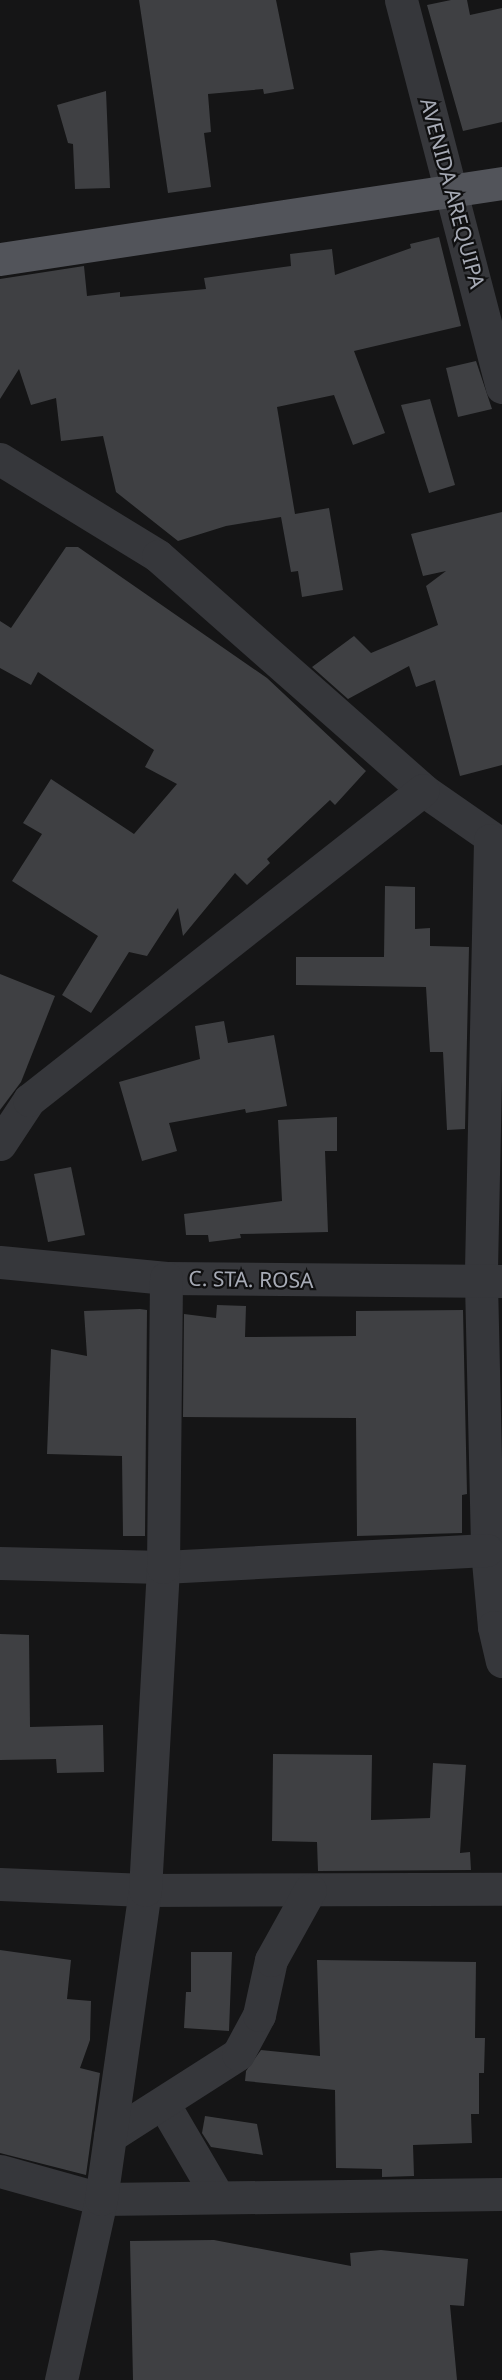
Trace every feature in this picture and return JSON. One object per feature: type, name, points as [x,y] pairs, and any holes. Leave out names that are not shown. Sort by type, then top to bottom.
[{"type":"main road","points":[[0,259],[502,183]]},
{"type":"street","name":"AVENIDA AREQUIPA","points":[[401,0],[454,192],[502,387]]},
{"type":"street","points":[[0,459],[158,556],[423,790],[496,843],[492,1281],[486,1550],[494,1627],[502,1661]]},
{"type":"street","points":[[0,1144],[29,1100],[423,790]]},
{"type":"street","name":"C. STA. ROSA","points":[[0,1262],[166,1278],[492,1281]]},
{"type":"street","points":[[61,2380],[101,2199],[145,1890],[163,1567],[166,1278]]},
{"type":"street","points":[[0,1563],[163,1567],[486,1550]]},
{"type":"street","points":[[0,1884],[145,1890],[502,1889]]},
{"type":"street","points":[[110,2136],[238,2054],[259,2015],[272,1960],[310,1890]]},
{"type":"street","points":[[163,2103],[218,2197]]},
{"type":"street","points":[[0,2171],[101,2199],[502,2194]]},
{"type":"building","points":[[139,0],[276,0],[294,89],[264,94],[263,89],[208,94],[211,132],[204,133],[211,187],[168,193]]},
{"type":"building","points":[[451,0],[467,0],[470,15],[502,8],[502,122],[463,131],[427,5]]},
{"type":"building","points":[[106,91],[110,188],[75,189],[73,144],[68,143],[57,105]]},
{"type":"building","points":[[439,237],[461,326],[354,351],[385,433],[353,445],[334,395],[277,407],[295,514],[329,508],[343,590],[302,597],[298,571],[291,572],[281,517],[226,526],[178,541],[116,492],[103,436],[61,441],[56,398],[31,405],[19,369],[0,399],[0,279],[84,266],[87,296],[120,292],[120,297],[206,289],[204,278],[291,266],[290,254],[332,249],[335,275],[411,248],[410,244]]},
{"type":"building","points":[[476,361],[492,409],[458,417],[446,368]]},
{"type":"building","points":[[430,399],[455,485],[429,493],[401,405]]},
{"type":"building","points":[[502,512],[502,765],[460,776],[435,680],[416,687],[409,666],[348,699],[312,667],[354,636],[371,653],[438,625],[426,586],[446,571],[423,576],[411,534]]},
{"type":"building","points":[[66,547],[78,547],[267,678],[366,771],[335,805],[330,800],[267,859],[270,863],[247,885],[235,873],[183,936],[178,908],[147,956],[129,952],[91,1013],[62,995],[98,936],[12,881],[42,834],[23,823],[51,779],[134,834],[177,784],[145,767],[154,750],[38,672],[31,685],[0,668],[0,621],[11,628]]},
{"type":"building","points":[[385,886],[415,887],[415,929],[430,928],[430,946],[469,947],[465,1129],[447,1130],[443,1052],[430,1052],[426,987],[296,985],[296,957],[384,957]]},
{"type":"building","points":[[0,974],[55,996],[21,1082],[0,1110]]},
{"type":"building","points":[[224,1021],[228,1043],[274,1035],[287,1106],[246,1113],[245,1109],[169,1123],[177,1151],[142,1161],[119,1082],[200,1059],[195,1026]]},
{"type":"building","points":[[337,1117],[337,1151],[325,1151],[328,1232],[240,1234],[241,1238],[209,1242],[208,1235],[186,1235],[184,1214],[282,1201],[278,1120]]},
{"type":"building","points":[[71,1167],[85,1235],[48,1242],[34,1174]]},
{"type":"building","points":[[217,1305],[246,1306],[245,1337],[356,1336],[356,1311],[463,1310],[467,1494],[462,1495],[462,1533],[357,1536],[356,1418],[183,1417],[184,1314],[216,1318]]},
{"type":"building","points":[[147,1310],[145,1536],[123,1536],[122,1456],[47,1454],[51,1349],[87,1356],[84,1311]]},
{"type":"building","points":[[0,1634],[29,1635],[30,1727],[103,1725],[104,1772],[57,1773],[56,1759],[0,1760]]},
{"type":"building","points":[[273,1754],[372,1755],[371,1820],[430,1818],[433,1763],[466,1765],[460,1853],[470,1852],[471,1870],[318,1871],[317,1842],[272,1841]]},
{"type":"building","points":[[0,1950],[71,1960],[67,1999],[91,2001],[90,2040],[80,2068],[100,2073],[86,2175],[0,2153]]},
{"type":"building","points":[[191,1952],[232,1952],[229,2031],[184,2028],[186,1992],[191,1992]]},
{"type":"building","points":[[317,1960],[476,1962],[475,2038],[485,2038],[484,2073],[479,2073],[479,2114],[471,2114],[472,2143],[413,2145],[414,2176],[382,2177],[382,2169],[336,2168],[335,2090],[245,2081],[246,2071],[261,2050],[320,2056]]},
{"type":"building","points":[[205,2116],[257,2124],[263,2155],[211,2147],[202,2133]]},
{"type":"building","points":[[214,2240],[351,2266],[350,2253],[381,2250],[468,2259],[464,2306],[450,2305],[457,2380],[133,2380],[130,2241]]}]
